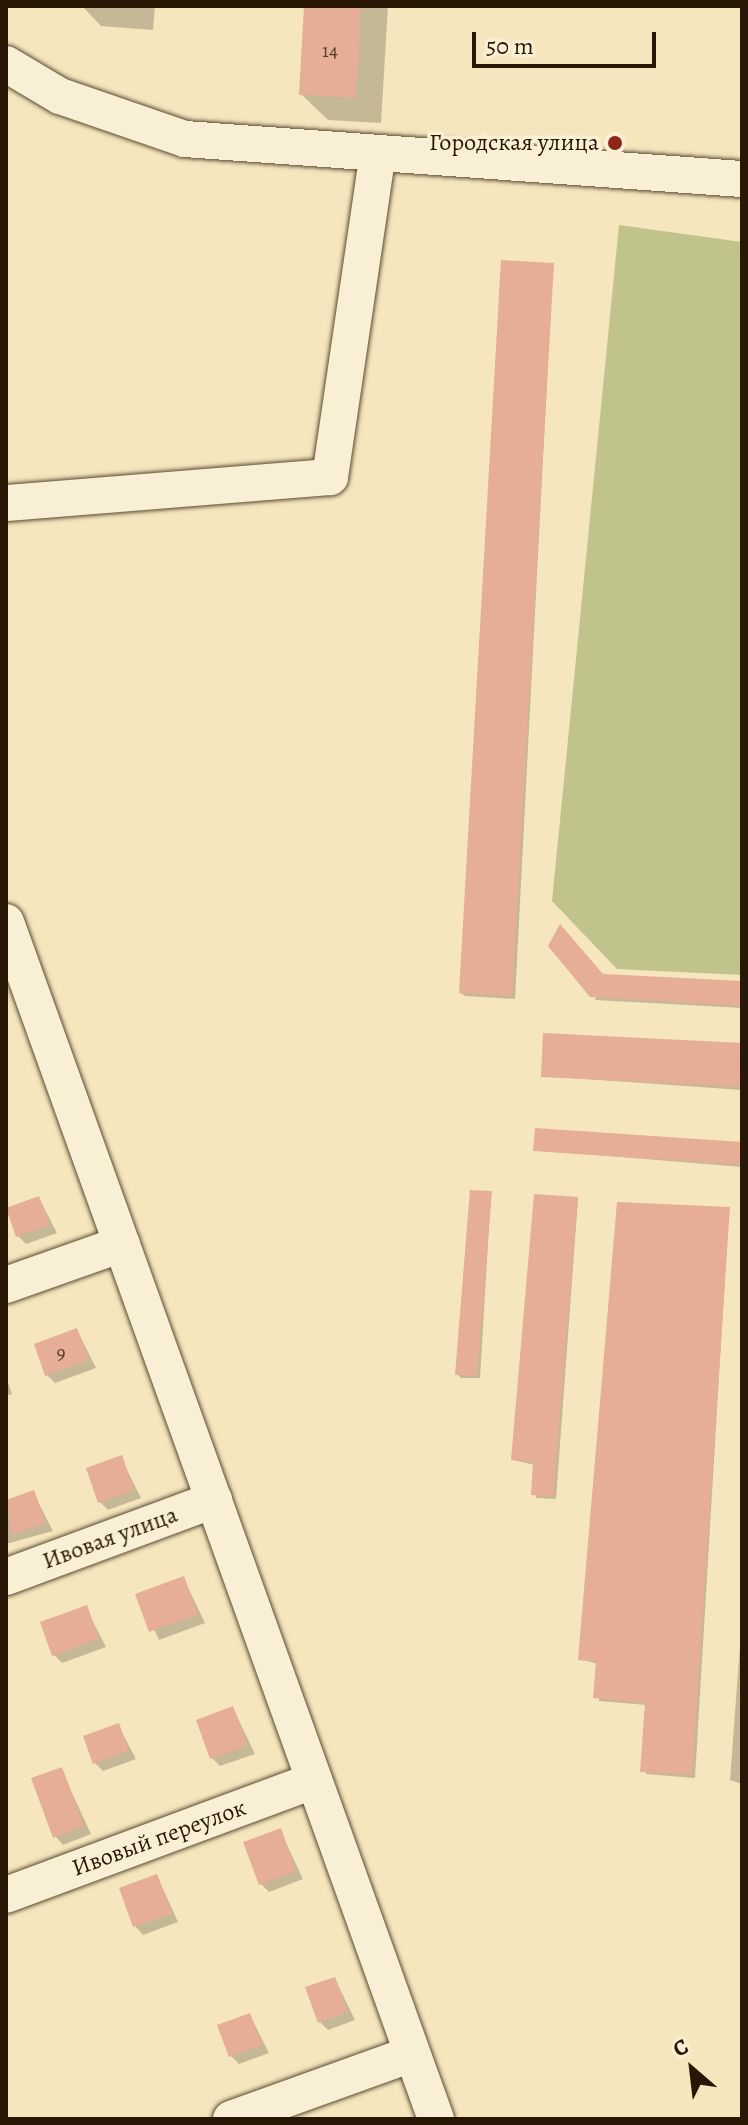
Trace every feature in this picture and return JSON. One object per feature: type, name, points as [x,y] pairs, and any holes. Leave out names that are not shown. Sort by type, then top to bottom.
[{"type":"street","points":[[6,64],[60,96],[185,139],[377,158],[742,179]]},
{"type":"street","points":[[6,503],[330,477],[377,158]]},
{"type":"street","points":[[6,922],[16,983],[122,1244],[436,2119]]},
{"type":"street","points":[[6,1285],[122,1244]]},
{"type":"street","name":"Ивовая улица","points":[[6,1577],[214,1500]]},
{"type":"street","name":"Ивовый переулок","points":[[6,1895],[313,1781]]},
{"type":"street","points":[[231,2119],[412,2054]]},
{"type":"green space","points":[[619,225],[742,242],[742,975],[617,969],[552,901]]},
{"type":"building","points":[[304,6],[361,6],[356,98],[299,95]]},
{"type":"building","points":[[501,260],[554,263],[512,996],[459,993]]},
{"type":"building","points":[[560,924],[603,974],[742,981],[742,1006],[590,997],[548,946]]},
{"type":"building","points":[[543,1033],[742,1043],[742,1087],[541,1077]]},
{"type":"building","points":[[535,1128],[742,1142],[742,1165],[533,1151]]},
{"type":"building","points":[[470,1190],[492,1191],[477,1376],[455,1375]]},
{"type":"building","points":[[534,1194],[578,1197],[553,1497],[531,1495],[533,1462],[511,1460]]},
{"type":"building","points":[[39,1196],[50,1225],[16,1237],[6,1208]]},
{"type":"building","points":[[617,1202],[730,1207],[692,1775],[640,1772],[645,1703],[593,1698],[596,1662],[578,1660]]},
{"type":"building","points":[[77,1328],[89,1360],[45,1376],[34,1344]]},
{"type":"building","points":[[122,1455],[134,1490],[98,1503],[86,1468]]},
{"type":"building","points":[[34,1490],[46,1523],[12,1535],[6,1500]]},
{"type":"building","points":[[184,1576],[198,1615],[149,1632],[135,1594]]},
{"type":"building","points":[[87,1605],[99,1639],[52,1656],[40,1622]]},
{"type":"building","points":[[233,1706],[248,1745],[210,1759],[196,1720]]},
{"type":"building","points":[[119,1723],[129,1751],[93,1764],[83,1736]]},
{"type":"building","points":[[62,1767],[84,1826],[53,1838],[31,1778]]},
{"type":"building","points":[[281,1828],[296,1871],[259,1885],[243,1842]]},
{"type":"building","points":[[157,1874],[172,1914],[133,1927],[119,1888]]},
{"type":"building","points":[[335,1977],[348,2012],[318,2023],[305,1987]]},
{"type":"building","points":[[250,2013],[262,2045],[229,2057],[217,2025]]},
{"type":"place","name":"Городская улица","points":[[615,143]]}]
